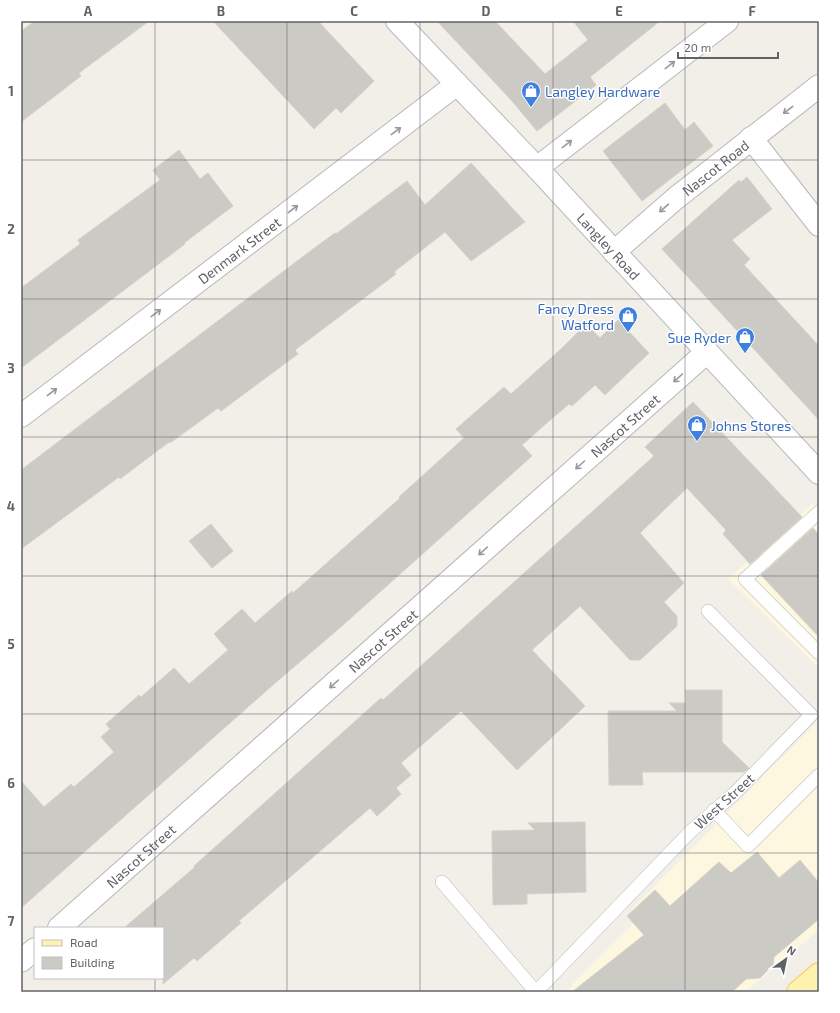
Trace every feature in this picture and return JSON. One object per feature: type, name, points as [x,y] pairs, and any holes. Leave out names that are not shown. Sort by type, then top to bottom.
[{"type":"main road","points":[[798,992],[819,974]]},
{"type":"street","name":"Langley Road","points":[[397,21],[537,168],[819,473]]},
{"type":"street","points":[[537,168],[727,21]]},
{"type":"street","name":"Denmark Street","points":[[21,416],[457,84]]},
{"type":"street","name":"Nascot Road","points":[[614,252],[676,198],[819,86]]},
{"type":"street","points":[[752,138],[819,225]]},
{"type":"street","name":"Nascot Street","points":[[59,927],[707,352]]},
{"type":"street","points":[[21,961],[34,950]]},
{"type":"lane","points":[[819,512],[745,579],[819,653]]},
{"type":"lane","name":"West Street","points":[[536,992],[690,832],[735,793],[811,715],[708,611]]},
{"type":"lane","points":[[714,810],[748,846],[819,775]]},
{"type":"lane","points":[[442,882],[536,992]]},
{"type":"shaded area","points":[[812,504],[819,507],[819,668],[728,579]]},
{"type":"shaded area","points":[[819,720],[819,930],[745,992],[565,992],[640,917],[632,909]]},
{"type":"building","points":[[35,21],[149,21],[79,73],[81,76],[21,122],[21,31]]},
{"type":"building","points":[[213,21],[318,21],[374,81],[341,113],[336,108],[314,129]]},
{"type":"building","points":[[437,21],[495,21],[545,74],[588,40],[573,21],[660,21],[590,77],[596,85],[537,131],[512,101]]},
{"type":"building","points":[[665,103],[685,130],[694,122],[713,146],[642,201],[603,151]]},
{"type":"building","points":[[179,150],[200,179],[208,173],[233,206],[21,368],[21,288],[80,244],[78,240],[160,180],[153,170]]},
{"type":"building","points":[[471,163],[525,222],[471,261],[445,232],[394,272],[396,274],[295,350],[298,354],[221,411],[218,408],[170,443],[169,442],[120,479],[119,477],[21,549],[21,470],[309,252],[335,233],[336,234],[407,181],[425,205]]},
{"type":"building","points":[[747,177],[772,209],[732,240],[750,259],[744,265],[819,346],[819,420],[662,249],[739,180],[741,182]]},
{"type":"building","points":[[618,320],[649,353],[605,395],[595,385],[572,406],[569,404],[549,421],[522,445],[532,456],[342,626],[274,684],[21,908],[21,781],[44,807],[71,784],[74,787],[114,752],[101,737],[110,729],[106,724],[139,695],[141,697],[174,668],[189,684],[228,650],[214,634],[242,609],[255,623],[292,591],[293,593],[400,498],[399,497],[464,438],[456,429],[504,387],[511,394],[586,324],[600,338]]},
{"type":"building","points":[[693,402],[802,517],[750,564],[723,534],[726,530],[687,488],[640,533],[684,583],[664,602],[677,616],[677,626],[640,660],[630,660],[580,606],[532,650],[585,706],[517,770],[461,711],[401,763],[411,775],[396,788],[401,794],[377,816],[370,808],[239,921],[241,923],[197,961],[194,958],[163,984],[164,927],[125,927],[195,867],[194,866],[381,698],[383,700],[654,456],[645,447]]},
{"type":"building","points":[[211,524],[233,551],[212,568],[189,541]]},
{"type":"building","points":[[813,528],[819,535],[819,637],[761,575]]},
{"type":"building","points":[[685,690],[722,690],[722,742],[749,768],[744,772],[642,772],[643,785],[609,785],[608,711],[677,711],[669,703],[686,703]]},
{"type":"building","points":[[585,822],[586,892],[527,894],[527,904],[493,905],[492,831],[535,830],[528,823]]},
{"type":"building","points":[[757,852],[779,878],[800,860],[819,883],[819,919],[774,957],[773,965],[760,978],[746,979],[732,992],[572,992],[644,935],[627,916],[655,890],[670,906],[719,862],[731,873]]},
{"type":"place","name":"Langley Hardware","points":[[531,108]]},
{"type":"place","name":"Fancy Dress Watford","points":[[628,333]]},
{"type":"place","name":"Sue Ryder","points":[[745,354]]},
{"type":"place","name":"Johns Stores","points":[[697,442]]}]
